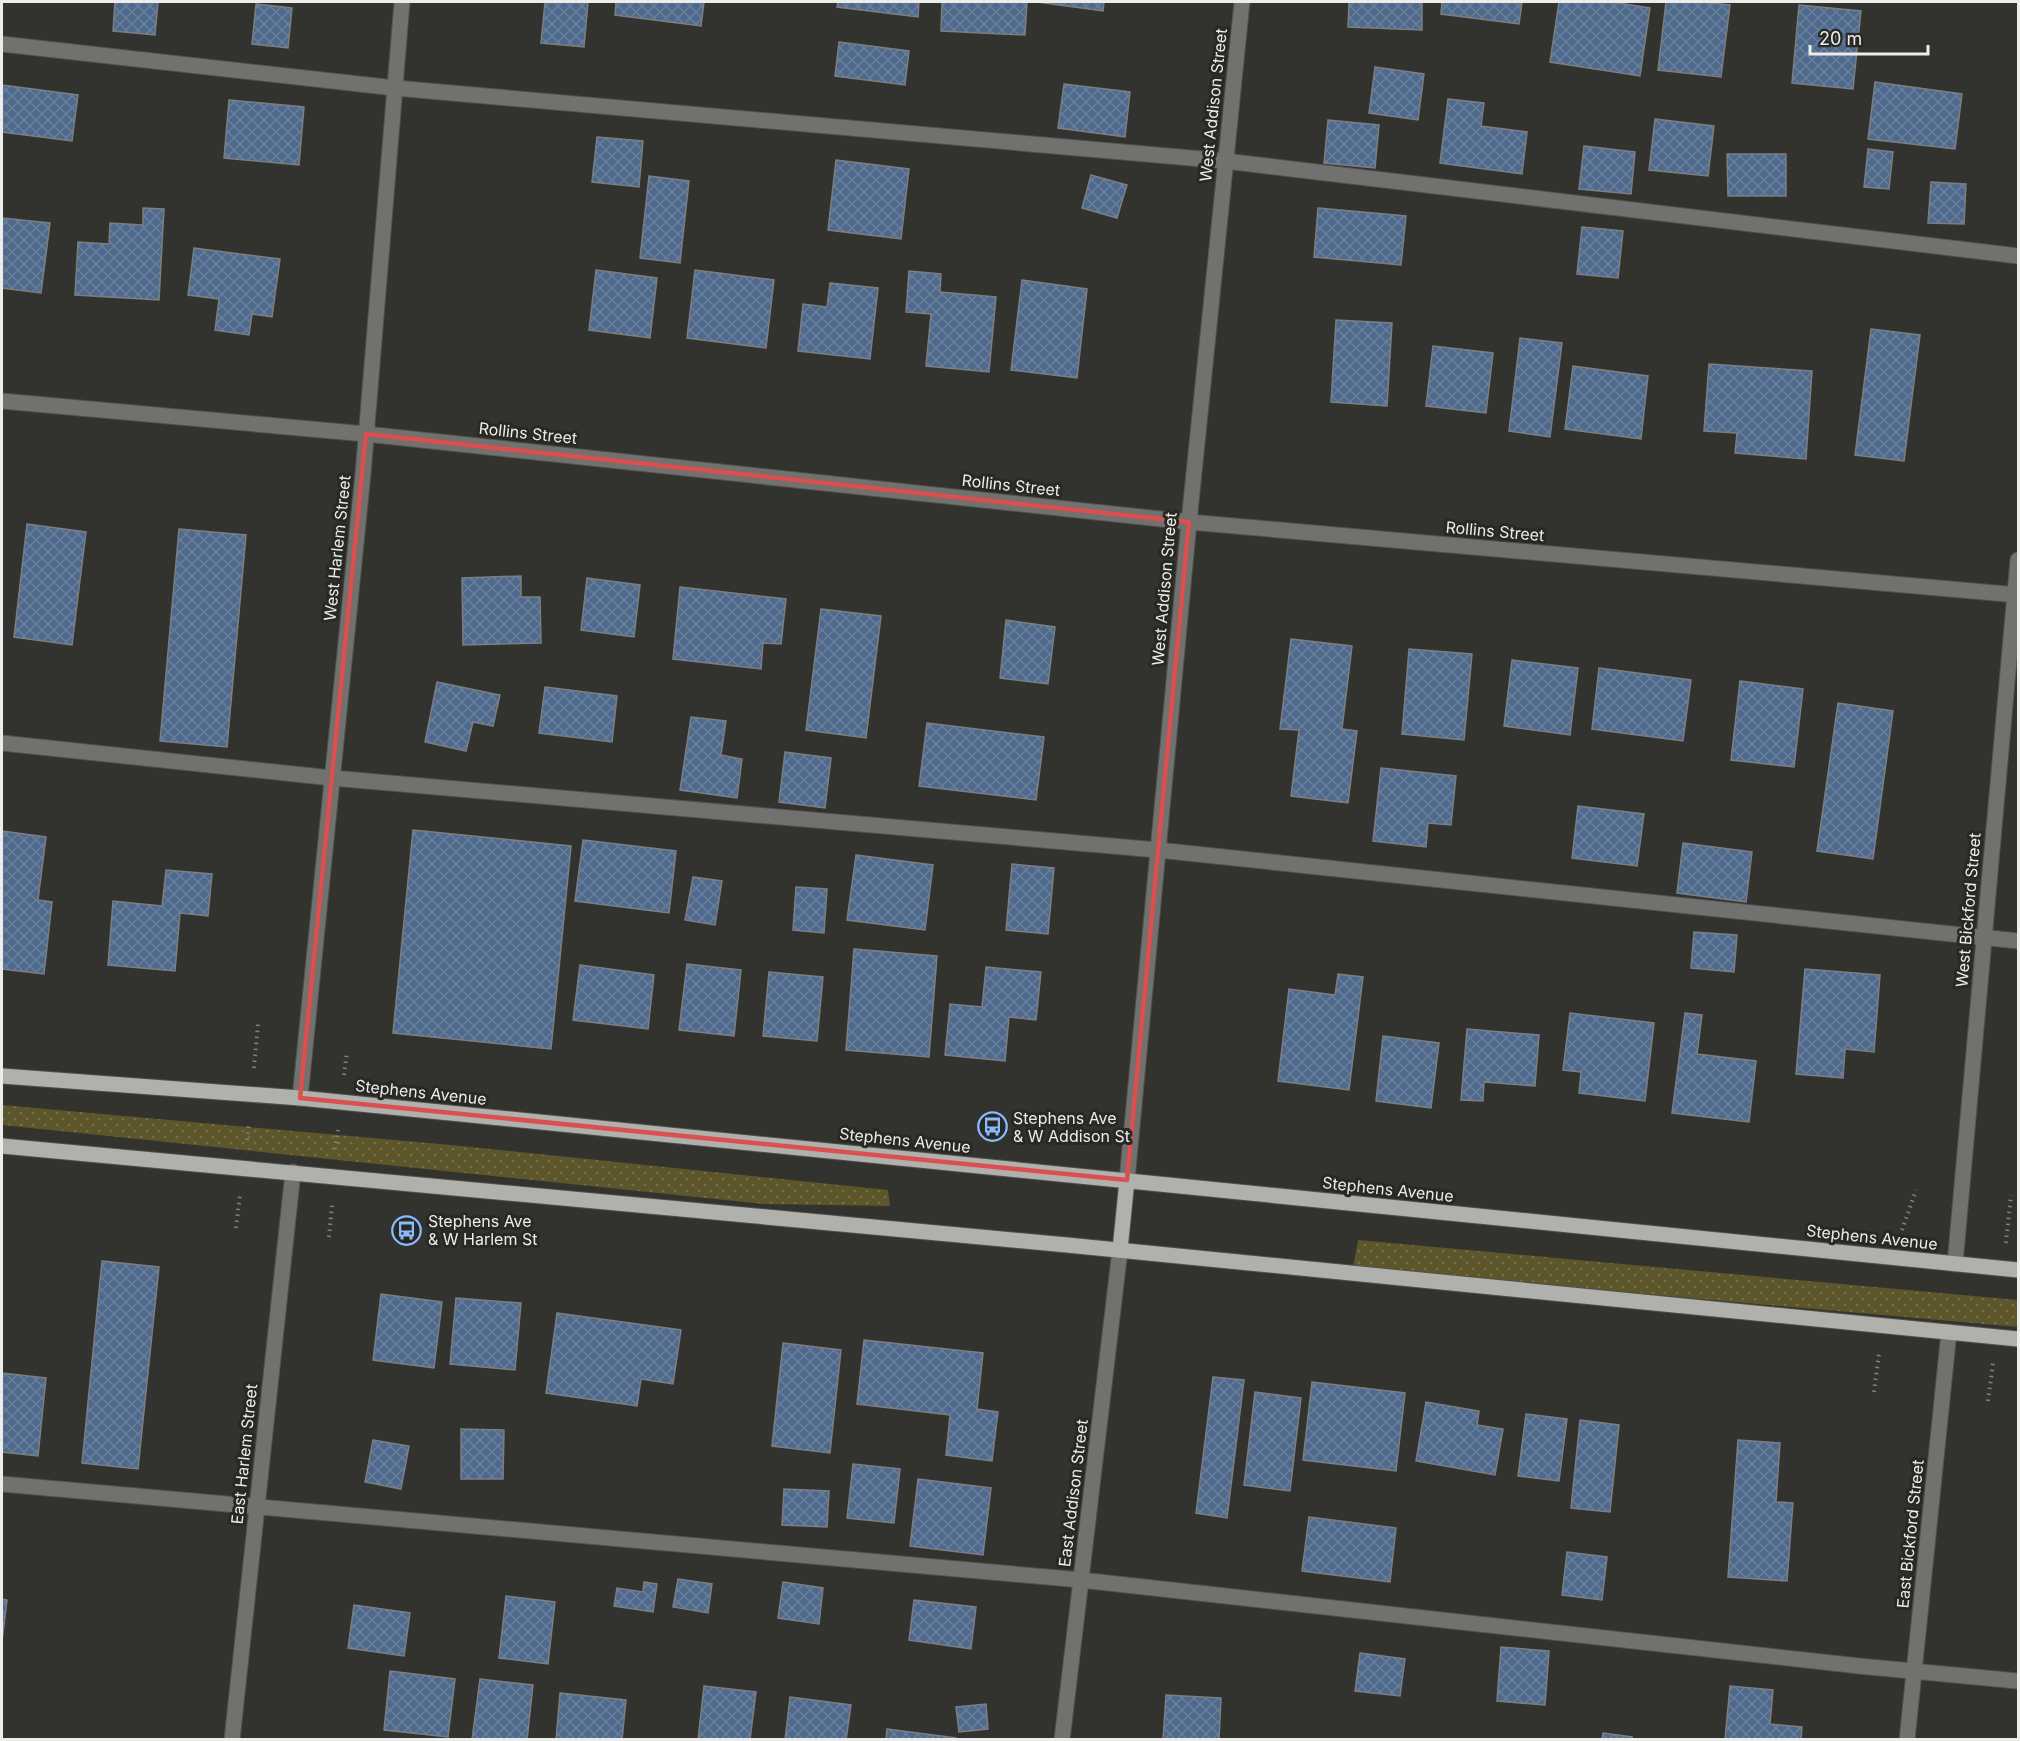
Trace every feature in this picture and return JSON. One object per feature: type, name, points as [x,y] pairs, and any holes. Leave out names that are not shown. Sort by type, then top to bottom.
[{"type":"main road","name":"Stephens Avenue","points":[[2,1076],[300,1098],[2019,1270]]},
{"type":"main road","points":[[2,1146],[1120,1250],[2019,1339]]},
{"type":"main road","points":[[1120,1250],[1127,1180]]},
{"type":"street","name":"West Harlem Street","points":[[300,1098],[366,434],[402,2]]},
{"type":"street","name":"West Addison Street","points":[[1127,1180],[1189,522],[1242,2]]},
{"type":"street","points":[[2,44],[395,88],[1225,161],[2019,256]]},
{"type":"street","name":"Rollins Street","points":[[2,401],[366,434],[1189,522],[2017,595]]},
{"type":"street","name":"West Bickford Street","points":[[1954,1264],[2019,560]]},
{"type":"street","points":[[2,743],[332,778],[1158,850],[2019,941]]},
{"type":"street","name":"East Harlem Street","points":[[232,1740],[293,1172]]},
{"type":"street","name":"East Addison Street","points":[[1062,1740],[1120,1250]]},
{"type":"street","name":"East Bickford Street","points":[[1907,1740],[1949,1332]]},
{"type":"street","points":[[2,1484],[1081,1580],[2019,1681]]},
{"type":"path","points":[[248,1137],[250,1114]]},
{"type":"path","points":[[335,1147],[339,1122]]},
{"type":"highlighted area","points":[[366,434],[1189,522],[1127,1180],[300,1098]]},
{"type":"shaded area","points":[[2,1105],[451,1145],[888,1190],[890,1206],[764,1204],[2,1125]]},
{"type":"shaded area","points":[[1358,1240],[2018,1300],[2018,1327],[1353,1268]]},
{"type":"building","points":[[115,2],[158,2],[155,35],[113,31]]},
{"type":"building","points":[[545,2],[588,2],[584,47],[541,43]]},
{"type":"building","points":[[616,2],[704,2],[701,26],[615,15]]},
{"type":"building","points":[[838,2],[919,2],[918,17],[837,7]]},
{"type":"building","points":[[942,2],[1027,2],[1025,35],[941,31]]},
{"type":"building","points":[[1037,2],[1104,2],[1103,11]]},
{"type":"building","points":[[1349,2],[1422,2],[1422,30],[1348,27]]},
{"type":"building","points":[[1442,2],[1522,2],[1519,24],[1441,14]]},
{"type":"building","points":[[1559,2],[1612,2],[1650,8],[1640,76],[1550,62]]},
{"type":"building","points":[[1666,2],[1730,5],[1721,77],[1658,70]]},
{"type":"building","points":[[256,4],[292,8],[288,48],[252,44]]},
{"type":"building","points":[[1799,5],[1861,11],[1853,89],[1792,83]]},
{"type":"building","points":[[839,42],[909,51],[905,85],[835,76]]},
{"type":"building","points":[[1375,67],[1424,74],[1418,120],[1369,113]]},
{"type":"building","points":[[1875,82],[1962,94],[1955,149],[1868,139]]},
{"type":"building","points":[[1064,84],[1130,92],[1125,137],[1058,128]]},
{"type":"building","points":[[2,85],[78,95],[72,141],[2,132]]},
{"type":"building","points":[[1448,99],[1484,103],[1481,126],[1527,132],[1522,174],[1440,163]]},
{"type":"building","points":[[229,100],[304,107],[299,165],[224,158]]},
{"type":"building","points":[[1655,119],[1714,126],[1708,176],[1649,170]]},
{"type":"building","points":[[1328,120],[1379,125],[1375,168],[1324,163]]},
{"type":"building","points":[[597,137],[643,141],[639,187],[592,182]]},
{"type":"building","points":[[1584,146],[1635,152],[1631,194],[1579,189]]},
{"type":"building","points":[[1868,149],[1893,152],[1889,189],[1864,187]]},
{"type":"building","points":[[1727,154],[1786,154],[1786,196],[1728,196]]},
{"type":"building","points":[[836,160],[909,169],[901,239],[828,230]]},
{"type":"building","points":[[1091,175],[1127,185],[1117,218],[1082,208]]},
{"type":"building","points":[[649,176],[689,181],[680,263],[640,258]]},
{"type":"building","points":[[1931,182],[1966,184],[1964,224],[1928,223]]},
{"type":"building","points":[[143,208],[164,209],[159,300],[75,295],[78,242],[109,244],[110,223],[143,225]]},
{"type":"building","points":[[1318,208],[1406,216],[1401,265],[1314,257]]},
{"type":"building","points":[[2,218],[50,223],[41,293],[2,288]]},
{"type":"building","points":[[1582,227],[1623,231],[1618,278],[1577,274]]},
{"type":"building","points":[[194,248],[280,259],[272,317],[252,314],[249,335],[215,330],[219,299],[188,295]]},
{"type":"building","points":[[596,270],[657,278],[650,338],[589,330]]},
{"type":"building","points":[[695,270],[774,280],[766,348],[687,338]]},
{"type":"building","points":[[909,271],[941,274],[940,292],[996,297],[989,372],[926,366],[931,314],[906,312]]},
{"type":"building","points":[[1022,280],[1087,289],[1077,378],[1011,370]]},
{"type":"building","points":[[830,283],[878,288],[870,359],[798,351],[803,304],[827,307]]},
{"type":"building","points":[[1336,320],[1392,323],[1387,406],[1331,402]]},
{"type":"building","points":[[1871,329],[1920,335],[1904,461],[1855,455]]},
{"type":"building","points":[[1520,338],[1562,343],[1550,437],[1509,431]]},
{"type":"building","points":[[1433,346],[1493,353],[1486,413],[1426,406]]},
{"type":"building","points":[[1709,364],[1812,371],[1806,459],[1735,453],[1737,433],[1704,431]]},
{"type":"building","points":[[1573,366],[1648,376],[1641,439],[1565,429]]},
{"type":"building","points":[[27,524],[86,532],[72,645],[14,637]]},
{"type":"building","points":[[179,529],[246,535],[227,747],[160,741]]},
{"type":"building","points":[[521,576],[521,597],[540,597],[541,643],[463,645],[462,578]]},
{"type":"building","points":[[587,578],[640,585],[634,637],[581,630]]},
{"type":"building","points":[[680,587],[786,599],[781,644],[763,643],[761,669],[673,659]]},
{"type":"building","points":[[821,609],[881,616],[866,738],[806,730]]},
{"type":"building","points":[[1006,620],[1055,627],[1048,684],[1000,678]]},
{"type":"building","points":[[1291,639],[1352,646],[1342,729],[1357,731],[1348,803],[1291,796],[1299,730],[1280,729]]},
{"type":"building","points":[[1409,649],[1472,654],[1464,740],[1402,734]]},
{"type":"building","points":[[1512,660],[1578,668],[1570,735],[1504,726]]},
{"type":"building","points":[[1599,668],[1691,680],[1683,741],[1592,729]]},
{"type":"building","points":[[1740,681],[1803,689],[1794,767],[1731,760]]},
{"type":"building","points":[[437,682],[500,695],[493,726],[473,722],[466,751],[425,742]]},
{"type":"building","points":[[545,687],[617,696],[612,742],[539,733]]},
{"type":"building","points":[[1838,703],[1893,711],[1873,859],[1817,851]]},
{"type":"building","points":[[691,717],[726,721],[721,755],[742,759],[737,798],[680,790]]},
{"type":"building","points":[[927,723],[1044,737],[1036,800],[919,786]]},
{"type":"building","points":[[785,752],[831,758],[825,808],[779,802]]},
{"type":"building","points":[[1381,768],[1456,776],[1451,825],[1428,823],[1426,847],[1373,841]]},
{"type":"building","points":[[1578,806],[1644,814],[1637,866],[1572,858]]},
{"type":"building","points":[[413,830],[571,846],[551,1049],[393,1033]]},
{"type":"building","points":[[2,831],[46,837],[38,900],[52,902],[44,974],[2,969]]},
{"type":"building","points":[[583,840],[676,851],[669,913],[575,901]]},
{"type":"building","points":[[1683,843],[1752,852],[1746,902],[1677,893]]},
{"type":"building","points":[[856,855],[933,865],[925,930],[847,920]]},
{"type":"building","points":[[1012,864],[1054,868],[1048,934],[1006,930]]},
{"type":"building","points":[[166,870],[212,874],[208,916],[180,913],[175,971],[108,965],[113,901],[162,906]]},
{"type":"building","points":[[693,877],[722,881],[715,925],[685,920]]},
{"type":"building","points":[[796,887],[827,889],[824,933],[793,930]]},
{"type":"building","points":[[1694,932],[1737,935],[1734,972],[1691,968]]},
{"type":"building","points":[[854,949],[937,956],[929,1057],[846,1050]]},
{"type":"building","points":[[687,964],[741,970],[734,1036],[679,1030]]},
{"type":"building","points":[[580,965],[654,975],[648,1029],[573,1020]]},
{"type":"building","points":[[986,967],[1041,972],[1036,1020],[1009,1017],[1005,1061],[945,1055],[950,1004],[982,1007]]},
{"type":"building","points":[[1805,969],[1880,975],[1874,1052],[1845,1049],[1843,1078],[1796,1074]]},
{"type":"building","points":[[769,972],[823,977],[817,1041],[763,1036]]},
{"type":"building","points":[[1338,974],[1363,977],[1349,1090],[1278,1081],[1289,989],[1335,995]]},
{"type":"building","points":[[1570,1013],[1654,1023],[1645,1101],[1579,1093],[1581,1072],[1563,1070]]},
{"type":"building","points":[[1685,1013],[1702,1015],[1697,1054],[1756,1061],[1749,1122],[1672,1113]]},
{"type":"building","points":[[1467,1029],[1539,1035],[1535,1086],[1484,1082],[1483,1101],[1461,1100]]},
{"type":"building","points":[[1383,1036],[1439,1043],[1431,1108],[1376,1101]]},
{"type":"building","points":[[102,1261],[159,1267],[138,1469],[82,1463]]},
{"type":"building","points":[[381,1294],[442,1302],[434,1368],[373,1360]]},
{"type":"building","points":[[456,1298],[521,1303],[515,1370],[450,1364]]},
{"type":"building","points":[[557,1313],[681,1330],[673,1384],[641,1379],[637,1406],[546,1393]]},
{"type":"building","points":[[864,1340],[983,1353],[977,1409],[998,1412],[992,1461],[946,1455],[950,1415],[857,1404]]},
{"type":"building","points":[[783,1343],[841,1350],[830,1453],[772,1446]]},
{"type":"building","points":[[2,1373],[46,1378],[38,1456],[2,1452]]},
{"type":"building","points":[[1213,1377],[1244,1380],[1227,1518],[1196,1513]]},
{"type":"building","points":[[1312,1382],[1405,1393],[1396,1471],[1303,1460]]},
{"type":"building","points":[[1255,1392],[1301,1398],[1290,1491],[1244,1485]]},
{"type":"building","points":[[1426,1402],[1479,1411],[1477,1425],[1503,1429],[1495,1475],[1416,1461]]},
{"type":"building","points":[[1526,1414],[1567,1419],[1559,1481],[1518,1476]]},
{"type":"building","points":[[1580,1420],[1619,1425],[1610,1512],[1571,1508]]},
{"type":"building","points":[[461,1429],[504,1430],[503,1479],[461,1479]]},
{"type":"building","points":[[373,1440],[409,1446],[401,1489],[365,1482]]},
{"type":"building","points":[[1738,1440],[1780,1443],[1776,1502],[1793,1503],[1787,1581],[1728,1577]]},
{"type":"building","points":[[853,1464],[900,1469],[894,1523],[847,1518]]},
{"type":"building","points":[[918,1479],[991,1488],[983,1555],[910,1546]]},
{"type":"building","points":[[784,1489],[829,1491],[827,1527],[782,1525]]},
{"type":"building","points":[[1309,1517],[1396,1528],[1390,1582],[1302,1571]]},
{"type":"building","points":[[1567,1552],[1607,1557],[1602,1600],[1562,1595]]},
{"type":"building","points":[[678,1579],[712,1584],[708,1613],[673,1607]]},
{"type":"building","points":[[644,1582],[657,1584],[653,1612],[614,1606],[617,1588],[643,1592]]},
{"type":"building","points":[[783,1582],[823,1588],[819,1624],[778,1618]]},
{"type":"building","points":[[506,1596],[555,1602],[548,1664],[499,1658]]},
{"type":"building","points":[[2,1599],[7,1600],[2,1642]]},
{"type":"building","points":[[914,1600],[976,1607],[971,1649],[909,1640]]},
{"type":"building","points":[[354,1605],[410,1613],[404,1656],[348,1648]]},
{"type":"building","points":[[1501,1647],[1549,1651],[1545,1705],[1497,1701]]},
{"type":"building","points":[[1360,1653],[1405,1659],[1400,1696],[1355,1691]]},
{"type":"building","points":[[390,1671],[455,1679],[448,1737],[384,1730]]},
{"type":"building","points":[[480,1679],[533,1685],[527,1740],[472,1740]]},
{"type":"building","points":[[704,1686],[756,1692],[750,1740],[698,1740]]},
{"type":"building","points":[[1730,1686],[1773,1690],[1770,1724],[1802,1727],[1801,1740],[1725,1740]]},
{"type":"building","points":[[560,1693],[626,1700],[622,1740],[556,1740]]},
{"type":"building","points":[[1166,1695],[1221,1698],[1219,1740],[1163,1740]]},
{"type":"building","points":[[790,1697],[851,1705],[846,1740],[785,1740]]},
{"type":"building","points":[[986,1704],[988,1729],[959,1732],[956,1707]]},
{"type":"building","points":[[887,1729],[956,1738],[956,1740],[886,1740]]},
{"type":"building","points":[[1603,1733],[1632,1737],[1632,1740],[1602,1740]]},
{"type":"place","name":"Stephens Ave & W Addison St","points":[[992,1127]]},
{"type":"place","name":"Stephens Ave & W Harlem St","points":[[407,1230]]}]
